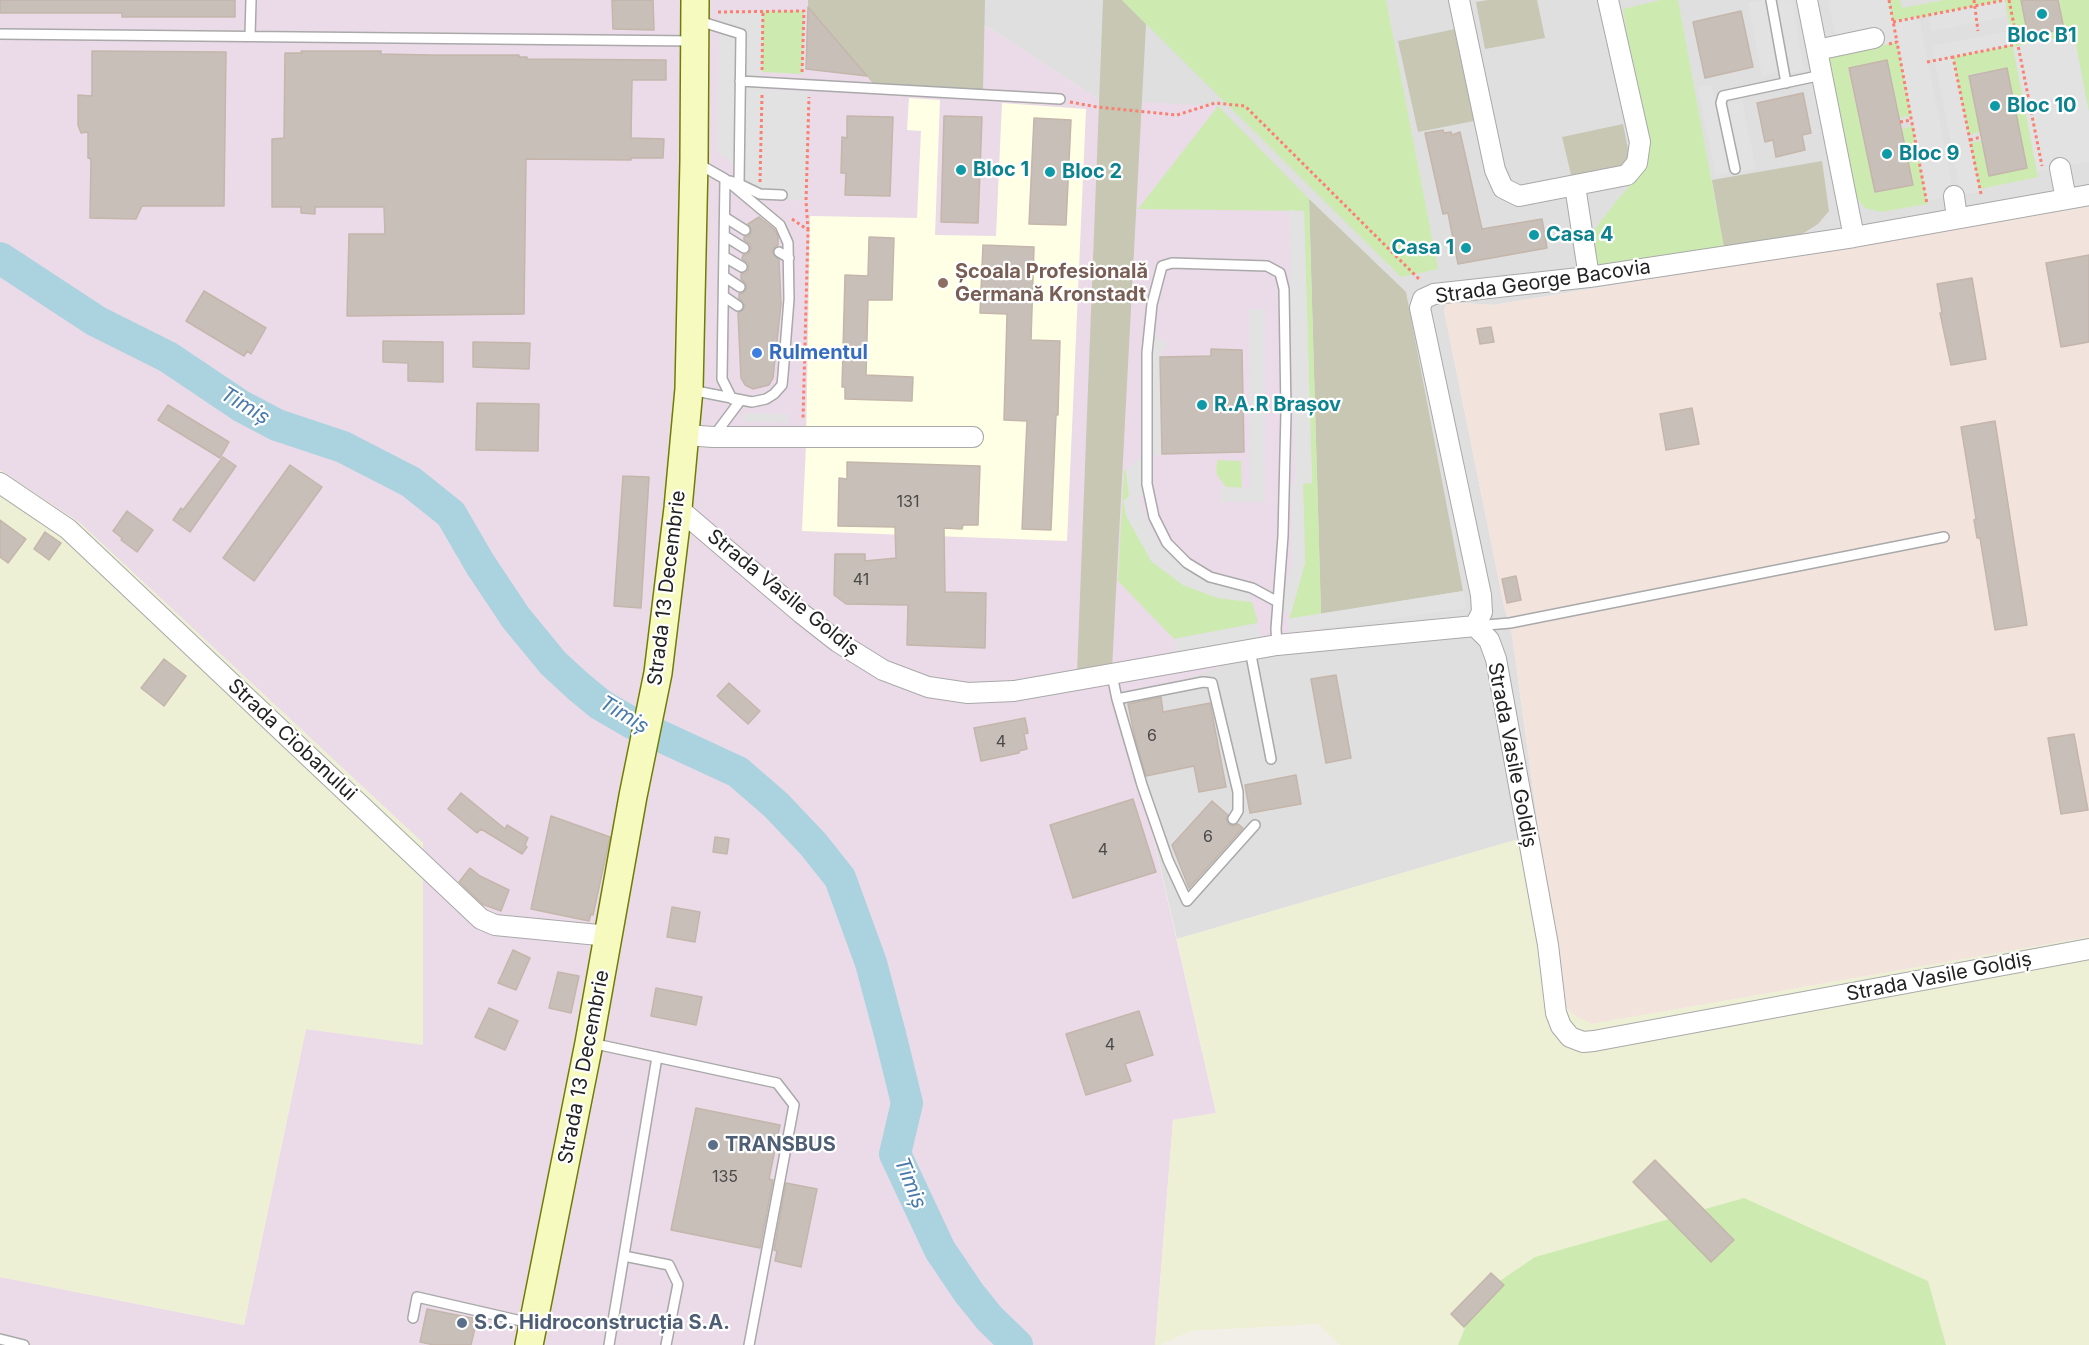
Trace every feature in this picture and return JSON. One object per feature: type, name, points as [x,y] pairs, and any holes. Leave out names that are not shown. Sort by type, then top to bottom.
[{"type":"main road","name":"Strada 13 Decembrie","points":[[531,1334],[589,1043],[633,796],[658,673],[686,435],[694,161],[701,18]]},
{"type":"street","points":[[1459,0],[1495,170],[1503,188],[1519,196],[1627,175],[1637,163],[1640,142],[1608,0]]},
{"type":"street","points":[[1807,0],[1854,237]]},
{"type":"street","points":[[1817,50],[1880,41]]},
{"type":"street","points":[[2051,169],[2066,199]]},
{"type":"street","points":[[1575,186],[1589,277]]},
{"type":"street","name":"Strada George Bacovia","points":[[1475,626],[1482,612],[1481,595],[1420,308],[1423,299],[1434,294],[1589,277],[1854,237],[2089,195]]},
{"type":"street","points":[[1954,196],[1958,218]]},
{"type":"street","points":[[686,435],[713,437],[973,437]]},
{"type":"street","name":"Strada Ciobanului","points":[[0,483],[68,529],[481,919],[495,925],[609,936]]},
{"type":"street","name":"Strada Vasile Goldiș","points":[[678,508],[838,642],[883,670],[928,687],[968,693],[1014,691],[1277,645],[1475,626],[1489,640],[1496,659],[1548,945],[1556,1013],[1561,1026],[1570,1037],[1583,1042],[2088,950]]},
{"type":"lane","points":[[250,36],[251,0]]},
{"type":"lane","points":[[1771,0],[1786,83]]},
{"type":"lane","points":[[0,34],[250,36],[701,18],[741,34],[739,184]]},
{"type":"lane","points":[[1735,169],[1721,103],[1722,96],[1822,75]]},
{"type":"lane","points":[[740,81],[1060,99]]},
{"type":"lane","points":[[689,389],[752,402],[766,399],[774,394],[782,385],[787,340],[784,318],[785,296],[789,278],[788,243],[780,225],[725,179],[694,161]]},
{"type":"lane","points":[[725,179],[760,194],[782,195]]},
{"type":"lane","points":[[725,179],[722,379],[736,400]]},
{"type":"lane","points":[[726,218],[745,230]]},
{"type":"lane","points":[[725,236],[744,248]]},
{"type":"lane","points":[[778,252],[789,258]]},
{"type":"lane","points":[[725,257],[742,267]]},
{"type":"lane","points":[[1277,645],[1286,412],[1284,289],[1280,273],[1267,266],[1172,263],[1162,266],[1152,304],[1147,353],[1147,484],[1154,517],[1167,543],[1187,562],[1210,577],[1252,588],[1278,602]]},
{"type":"lane","points":[[779,272],[789,278]]},
{"type":"lane","points":[[725,277],[740,287]]},
{"type":"lane","points":[[724,297],[738,306]]},
{"type":"lane","points":[[778,334],[787,340]]},
{"type":"lane","points":[[713,437],[736,400]]},
{"type":"lane","points":[[1475,626],[1510,622],[1944,537]]},
{"type":"lane","points":[[1250,650],[1271,759]]},
{"type":"lane","points":[[1178,663],[1183,686]]},
{"type":"lane","points":[[1112,675],[1117,699],[1168,860],[1187,901],[1255,825]]},
{"type":"lane","points":[[1117,699],[1203,682],[1212,683],[1238,792],[1238,811],[1233,819]]},
{"type":"lane","points":[[589,1043],[777,1083],[794,1105],[749,1345]]},
{"type":"lane","points":[[609,1345],[657,1057]]},
{"type":"lane","points":[[624,1256],[669,1265],[678,1284],[666,1345]]},
{"type":"lane","points":[[413,1318],[417,1297],[531,1334]]},
{"type":"lane","points":[[0,1339],[24,1345]]},
{"type":"path","points":[[1889,0],[1927,204]]},
{"type":"path","points":[[1974,0],[1978,32]]},
{"type":"path","points":[[1893,22],[2007,0],[2051,169]]},
{"type":"path","points":[[701,18],[763,11],[804,11],[808,230]]},
{"type":"path","points":[[762,72],[763,11]]},
{"type":"path","points":[[1880,41],[1897,42]]},
{"type":"path","points":[[1928,62],[2013,45]]},
{"type":"path","points":[[1953,57],[1981,194]]},
{"type":"path","points":[[740,94],[762,95],[760,194]]},
{"type":"path","points":[[1060,99],[1097,107],[1177,115],[1215,103],[1245,106],[1434,294]]},
{"type":"path","points":[[1900,122],[1911,120]]},
{"type":"path","points":[[1970,140],[1981,137]]},
{"type":"shaded area","points":[[0,0],[946,0],[1100,100],[1218,106],[1309,199],[1321,630],[1170,685],[1121,696],[1216,1113],[1173,1120],[1155,1345],[0,1345],[0,1277],[244,1325],[306,1029],[423,1044],[423,843],[80,523],[0,470]]},
{"type":"shaded area","points":[[808,0],[985,0],[983,92],[876,87],[808,10]]},
{"type":"shaded area","points":[[946,0],[2089,0],[2089,207],[1493,305],[1447,302],[1444,310],[1504,606],[1512,635],[1539,833],[1177,939],[1121,696],[1321,630],[1309,199],[1100,100]]},
{"type":"shaded area","points":[[1103,0],[1122,0],[1146,24],[1112,668],[1077,673]]},
{"type":"shaded area","points":[[1537,0],[1545,38],[1485,49],[1476,2]]},
{"type":"shaded area","points":[[1765,0],[1780,72],[1762,76],[1748,3]]},
{"type":"shaded area","points":[[1792,0],[1804,70],[1791,73],[1777,1]]},
{"type":"shaded area","points":[[1828,0],[1889,0],[1893,21],[1919,16],[1954,196],[1927,201],[1897,42],[1876,46],[1836,38]]},
{"type":"shaded area","points":[[2005,0],[2007,16],[1931,31],[1928,15]]},
{"type":"shaded area","points":[[719,11],[763,11],[761,89],[809,92],[806,201],[788,200],[776,190],[754,188],[736,166],[717,152]]},
{"type":"shaded area","points":[[1455,29],[1474,121],[1418,132],[1398,41]]},
{"type":"shaded area","points":[[2010,31],[2013,45],[1953,57],[1980,191],[1961,195],[1932,46]]},
{"type":"shaded area","points":[[2074,35],[2089,113],[2089,162],[2037,172],[2013,47]]},
{"type":"shaded area","points":[[1712,85],[1729,173],[1716,176],[1698,87]]},
{"type":"shaded area","name":"Școala Profesională Germană Kronstadt","points":[[909,98],[940,100],[935,235],[996,236],[1002,103],[1086,109],[1067,541],[802,531],[806,445],[810,216],[917,218],[921,131],[907,130]]},
{"type":"shaded area","points":[[1742,99],[1756,169],[1741,172],[1726,103]]},
{"type":"shaded area","points":[[1623,124],[1631,164],[1573,183],[1562,137]]},
{"type":"shaded area","points":[[1822,161],[1829,211],[1818,224],[1802,234],[1724,248],[1712,180]]},
{"type":"shaded area","points":[[1309,199],[1406,292],[1463,591],[1321,614]]},
{"type":"shaded area","points":[[2089,207],[2089,937],[1592,1024],[1577,1017],[1566,1008],[1512,635],[1504,606],[1444,310],[1447,302],[1493,305]]},
{"type":"shaded area","points":[[1289,210],[1304,211],[1312,483],[1303,484],[1305,563],[1291,614],[1281,612],[1292,563],[1292,484],[1295,483]]},
{"type":"shaded area","points":[[1249,309],[1265,309],[1265,502],[1221,502],[1220,487],[1250,488]]},
{"type":"shaded area","points":[[1151,331],[1167,344],[1160,356],[1161,457],[1149,452]]},
{"type":"shaded area","points":[[743,413],[788,414],[788,423],[743,422]]},
{"type":"shaded area","points":[[1142,456],[1145,495],[1137,498],[1158,542],[1178,564],[1216,582],[1248,589],[1252,602],[1218,598],[1183,585],[1151,561],[1126,516],[1123,501],[1129,496],[1126,470]]},
{"type":"shaded area","points":[[0,470],[80,523],[423,843],[423,1045],[306,1029],[244,1325],[0,1277]]},
{"type":"shaded area","points":[[1463,591],[1467,608],[1289,633],[1286,619]]},
{"type":"shaded area","points":[[1258,623],[1261,638],[1177,654],[1174,639]]},
{"type":"shaded area","points":[[1539,833],[1566,1008],[1577,1017],[1592,1024],[2089,937],[2089,1345],[1946,1345],[1928,1281],[1478,1296],[1458,1345],[1340,1345],[1318,1324],[1191,1331],[1160,1345],[1155,1345],[1173,1120],[1216,1113],[1177,939]]},
{"type":"green space","points":[[1122,0],[1386,0],[1438,269],[1401,277]]},
{"type":"green space","points":[[1661,0],[1678,0],[1724,248],[1594,269],[1591,234],[1639,176],[1645,148],[1623,9]]},
{"type":"green space","points":[[1889,0],[1900,0],[1902,8],[1944,0],[2021,0],[2028,36],[2064,29],[2059,0],[2089,0],[2089,113],[2074,35],[2013,47],[2038,177],[1980,189],[1970,143],[1981,141],[1989,176],[2028,168],[2007,68],[1968,75],[1980,132],[1969,135],[1953,57],[2013,45],[2005,1],[1893,22]]},
{"type":"green space","points":[[763,11],[804,11],[802,74],[762,72]]},
{"type":"green space","points":[[1897,42],[1911,115],[1900,118],[1887,60],[1848,68],[1875,193],[1913,185],[1902,129],[1913,126],[1927,204],[1881,212],[1865,208],[1855,196],[1828,55]]},
{"type":"green space","points":[[1218,106],[1309,199],[1321,614],[1289,619],[1305,563],[1303,483],[1312,483],[1304,211],[1138,209]]},
{"type":"green space","points":[[1218,460],[1241,461],[1242,488],[1226,487],[1217,475]]},
{"type":"green space","points":[[1124,470],[1126,470],[1129,497],[1151,561],[1183,585],[1218,598],[1252,602],[1258,623],[1174,639],[1118,581]]},
{"type":"green space","points":[[1744,1198],[1928,1281],[1946,1345],[1458,1345],[1478,1296],[1535,1257]]},
{"type":"building","points":[[0,0],[235,0],[235,17],[122,17],[122,13],[0,13]]},
{"type":"building","points":[[612,0],[653,0],[654,30],[613,29]]},
{"type":"building","name":"Bloc B1","points":[[2021,0],[2058,0],[2064,29],[2028,36]]},
{"type":"building","points":[[808,7],[867,76],[806,69]]},
{"type":"building","points":[[1741,11],[1753,67],[1705,78],[1693,22]]},
{"type":"building","points":[[92,51],[226,52],[224,206],[142,206],[136,219],[90,218],[91,159],[88,158],[88,132],[81,133],[78,125],[78,95],[92,96]]},
{"type":"building","points":[[301,51],[519,55],[527,59],[666,60],[666,80],[632,80],[631,138],[664,139],[663,158],[526,159],[524,314],[347,316],[349,234],[385,234],[384,207],[315,207],[315,214],[301,213],[301,207],[272,207],[272,139],[284,138],[285,53],[302,53]]},
{"type":"building","name":"Bloc 9","points":[[1887,60],[1913,185],[1875,192],[1849,68]]},
{"type":"building","name":"Bloc 10","points":[[2007,68],[2027,168],[1989,176],[1969,76]]},
{"type":"building","points":[[1803,93],[1811,133],[1802,135],[1805,150],[1776,157],[1773,140],[1765,142],[1757,103]]},
{"type":"building","points":[[847,116],[893,117],[890,196],[845,195],[846,173],[841,173],[842,137],[847,138]]},
{"type":"building","name":"Bloc 1","points":[[944,116],[982,117],[978,223],[941,222]]},
{"type":"building","name":"Bloc 2","points":[[1034,118],[1071,120],[1066,225],[1029,224]]},
{"type":"building","points":[[1443,130],[1444,133],[1451,132],[1452,135],[1460,132],[1482,229],[1542,219],[1547,248],[1458,264],[1448,213],[1443,214],[1425,133]]},
{"type":"building","points":[[759,217],[774,229],[778,236],[778,245],[772,252],[779,260],[781,304],[773,378],[769,385],[753,389],[745,385],[741,378],[738,313],[745,306],[739,294],[747,288],[741,279],[741,274],[746,273],[749,268],[748,263],[742,259],[743,255],[748,254],[751,249],[744,237],[749,236],[752,231],[748,224]]},
{"type":"building","points":[[869,237],[894,238],[892,300],[868,300],[866,375],[913,377],[912,401],[845,399],[845,387],[842,387],[845,275],[868,276]]},
{"type":"building","points":[[983,245],[1034,247],[1031,340],[1060,341],[1051,530],[1022,529],[1027,421],[1004,420],[1007,314],[980,313]]},
{"type":"building","points":[[2089,255],[2089,342],[2061,347],[2046,263]]},
{"type":"building","points":[[1972,278],[1986,359],[1951,365],[1940,313],[1942,313],[1937,284]]},
{"type":"building","points":[[204,291],[266,328],[251,354],[247,351],[244,356],[186,321]]},
{"type":"building","points":[[1491,327],[1494,342],[1480,344],[1477,329]]},
{"type":"building","points":[[383,341],[443,342],[443,382],[408,381],[408,363],[383,362]]},
{"type":"building","points":[[473,342],[530,343],[529,369],[473,367]]},
{"type":"building","name":"R.A.R Brașov","points":[[1211,349],[1242,350],[1244,452],[1162,454],[1160,357],[1211,356]]},
{"type":"building","points":[[477,403],[539,404],[538,451],[476,450]]},
{"type":"building","points":[[168,405],[229,442],[220,458],[158,420]]},
{"type":"building","points":[[1692,408],[1699,444],[1666,450],[1660,414]]},
{"type":"building","points":[[1995,421],[2027,625],[1995,630],[1980,538],[1977,538],[1961,427]]},
{"type":"building","points":[[223,457],[236,466],[190,532],[173,520]]},
{"type":"building","points":[[847,462],[980,466],[978,525],[963,525],[962,529],[944,528],[945,592],[986,593],[985,648],[907,645],[908,605],[846,604],[834,595],[835,554],[865,554],[865,561],[896,558],[895,527],[838,526],[839,478],[847,479]]},
{"type":"building","points":[[290,465],[322,487],[254,581],[223,558]]},
{"type":"building","points":[[623,476],[649,477],[641,608],[614,606]]},
{"type":"building","points":[[127,511],[153,530],[137,552],[113,531]]},
{"type":"building","points":[[0,520],[26,539],[8,563],[0,557]]},
{"type":"building","points":[[45,532],[61,543],[49,560],[34,549]]},
{"type":"building","points":[[1516,576],[1521,600],[1507,603],[1502,579]]},
{"type":"building","points":[[164,659],[186,676],[164,706],[141,688]]},
{"type":"building","points":[[1336,675],[1351,758],[1326,763],[1311,679]]},
{"type":"building","points":[[729,683],[760,711],[748,724],[717,696]]},
{"type":"building","points":[[1161,697],[1163,712],[1210,703],[1226,787],[1199,792],[1194,766],[1146,776],[1128,704]]},
{"type":"building","points":[[1025,718],[1028,733],[1024,734],[1027,749],[1019,753],[981,761],[974,728]]},
{"type":"building","points":[[2074,734],[2088,810],[2061,814],[2048,738]]},
{"type":"building","points":[[1296,775],[1301,804],[1250,813],[1245,785]]},
{"type":"building","points":[[461,793],[505,829],[507,825],[528,838],[525,845],[527,847],[522,854],[481,829],[477,833],[448,809]]},
{"type":"building","points":[[1133,799],[1156,872],[1073,898],[1050,825]]},
{"type":"building","points":[[1212,801],[1228,815],[1226,819],[1229,824],[1233,826],[1238,824],[1243,828],[1189,888],[1172,845]]},
{"type":"building","points":[[551,816],[610,837],[593,915],[591,914],[589,921],[531,909]]},
{"type":"building","points":[[715,837],[729,839],[727,854],[713,852]]},
{"type":"building","points":[[470,868],[480,876],[509,890],[501,911],[482,904],[459,882]]},
{"type":"building","points":[[672,907],[700,912],[695,942],[667,937]]},
{"type":"building","points":[[513,950],[530,958],[516,990],[498,983]]},
{"type":"building","points":[[558,972],[579,976],[571,1013],[549,1008]]},
{"type":"building","points":[[656,988],[702,997],[696,1025],[651,1016]]},
{"type":"building","points":[[489,1008],[518,1021],[505,1050],[475,1037]]},
{"type":"building","points":[[1139,1011],[1153,1055],[1125,1064],[1131,1081],[1086,1095],[1066,1034]]},
{"type":"building","points":[[696,1108],[780,1125],[769,1179],[773,1180],[760,1248],[671,1230]]},
{"type":"building","points":[[1655,1160],[1734,1240],[1711,1262],[1633,1182]]},
{"type":"building","points":[[786,1183],[817,1189],[801,1267],[775,1261],[777,1251],[774,1250]]},
{"type":"building","points":[[1491,1273],[1504,1285],[1464,1327],[1451,1314]]},
{"type":"building","points":[[427,1309],[477,1319],[471,1345],[434,1345],[420,1342]]},
{"type":"waterway","name":"Timiș","points":[[0,258],[96,321],[168,357],[241,406],[277,425],[343,447],[411,482],[451,514],[480,564],[516,618],[553,663],[579,687],[601,705],[632,723],[738,772],[776,805],[813,844],[840,878],[871,963],[890,1034],[907,1103],[895,1154],[940,1250],[990,1319],[1017,1345]]},
{"type":"place","name":"Bloc B1","points":[[2042,14]]},
{"type":"place","name":"Bloc 10","points":[[1995,106]]},
{"type":"place","name":"Bloc 9","points":[[1887,154]]},
{"type":"place","name":"Bloc 1","points":[[961,170]]},
{"type":"place","name":"Bloc 2","points":[[1050,172]]},
{"type":"place","name":"Casa 4","points":[[1534,235]]},
{"type":"place","name":"Casa 1","points":[[1466,248]]},
{"type":"place","name":"Școala Profesională Germană Kronstadt","points":[[943,283]]},
{"type":"place","name":"Rulmentul","points":[[757,353]]},
{"type":"place","name":"R.A.R Brașov","points":[[1202,405]]},
{"type":"place","name":"TRANSBUS","points":[[713,1145]]},
{"type":"place","name":"S.C. Hidroconstrucția S.A.","points":[[462,1323]]}]
